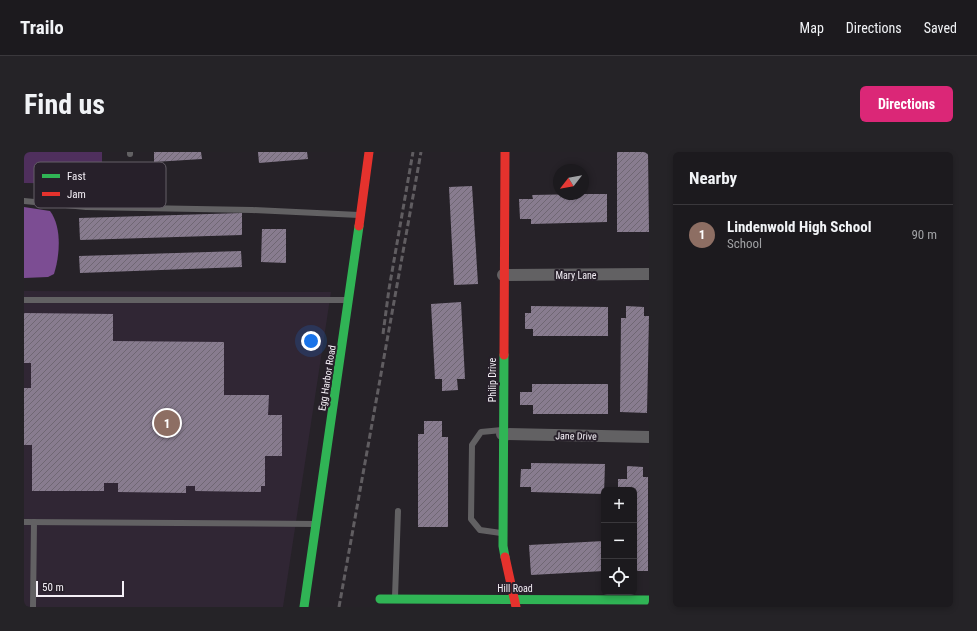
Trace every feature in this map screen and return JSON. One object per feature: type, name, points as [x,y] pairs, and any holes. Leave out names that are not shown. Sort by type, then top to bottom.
[{"type":"street","name":"Egg Harbor Road","points":[[304,607],[350,300],[369,152]]},
{"type":"street","name":"Philip Drive","points":[[505,152],[502,546],[516,603]]},
{"type":"street","name":"Mary Lane","points":[[503,275],[649,274]]},
{"type":"street","name":"Jane Drive","points":[[502,432],[649,437]]},
{"type":"street","name":"Hill Road","points":[[380,603],[395,599],[516,603],[649,600]]},
{"type":"lane","points":[[24,201],[34,202]]},
{"type":"lane","points":[[141,208],[252,210],[360,216]]},
{"type":"lane","points":[[24,300],[350,300]]},
{"type":"lane","points":[[502,432],[481,432],[472,445],[471,519],[480,530],[502,533]]},
{"type":"lane","points":[[395,599],[398,511]]},
{"type":"lane","points":[[24,522],[317,524]]},
{"type":"lane","points":[[33,607],[34,522]]},
{"type":"shaded area","points":[[24,152],[102,152],[102,162],[34,162],[34,183],[24,183]]},
{"type":"shaded area","points":[[24,207],[50,211],[57,225],[59,241],[58,258],[54,274],[48,277],[24,278]]},
{"type":"shaded area","points":[[24,291],[331,292],[283,607],[24,607]]},
{"type":"building","points":[[154,152],[201,152],[202,159],[154,162]]},
{"type":"building","points":[[258,152],[307,152],[308,159],[259,163]]},
{"type":"building","points":[[617,152],[648,152],[649,232],[617,232]]},
{"type":"building","points":[[472,186],[478,284],[454,285],[449,187]]},
{"type":"building","points":[[589,194],[607,194],[607,222],[531,224],[531,219],[520,219],[519,199],[533,199],[532,195],[553,195],[553,200],[589,200]]},
{"type":"building","points":[[242,213],[242,235],[80,240],[79,218]]},
{"type":"building","points":[[262,229],[286,229],[286,263],[261,262]]},
{"type":"building","points":[[241,251],[242,267],[80,273],[79,256]]},
{"type":"building","points":[[461,302],[465,379],[457,379],[458,390],[442,391],[442,379],[435,379],[431,304]]},
{"type":"building","points":[[531,306],[608,307],[608,336],[533,336],[533,329],[525,329],[525,313],[531,313]]},
{"type":"building","points":[[626,306],[644,307],[644,316],[649,316],[647,413],[620,412],[621,318],[626,318]]},
{"type":"building","points":[[24,313],[113,314],[113,341],[224,342],[224,395],[269,395],[268,415],[282,415],[282,456],[265,456],[265,486],[261,486],[261,492],[195,491],[195,486],[186,486],[186,493],[118,492],[118,483],[104,483],[104,491],[32,491],[32,445],[24,445],[24,388],[31,388],[31,363],[24,363]]},
{"type":"building","points":[[532,384],[608,384],[608,414],[533,414],[533,405],[520,405],[520,392],[532,392]]},
{"type":"building","points":[[424,421],[442,421],[442,437],[448,437],[448,527],[418,527],[418,434],[424,434]]},
{"type":"building","points":[[531,463],[605,464],[604,487],[601,487],[601,494],[531,492],[531,487],[520,487],[521,469],[531,469]]},
{"type":"building","points":[[627,466],[643,467],[643,477],[648,477],[648,571],[637,571],[637,487],[618,487],[618,479],[627,479]]},
{"type":"building","points":[[601,541],[601,571],[531,575],[529,545]]},
{"type":"railway","points":[[383,334],[389,289],[413,152]]},
{"type":"railway","points":[[339,607],[421,152]]},
{"type":"traffic: fast","points":[[304,607],[359,226]]},
{"type":"traffic: fast","points":[[504,355],[503,546],[505,557]]},
{"type":"traffic: fast","points":[[380,599],[649,600]]},
{"type":"traffic: jam","points":[[359,226],[369,152]]},
{"type":"traffic: jam","points":[[504,355],[505,152]]},
{"type":"traffic: jam","points":[[505,557],[516,607]]},
{"type":"place","name":"Lindenwold High School","points":[[167,423]]}]
